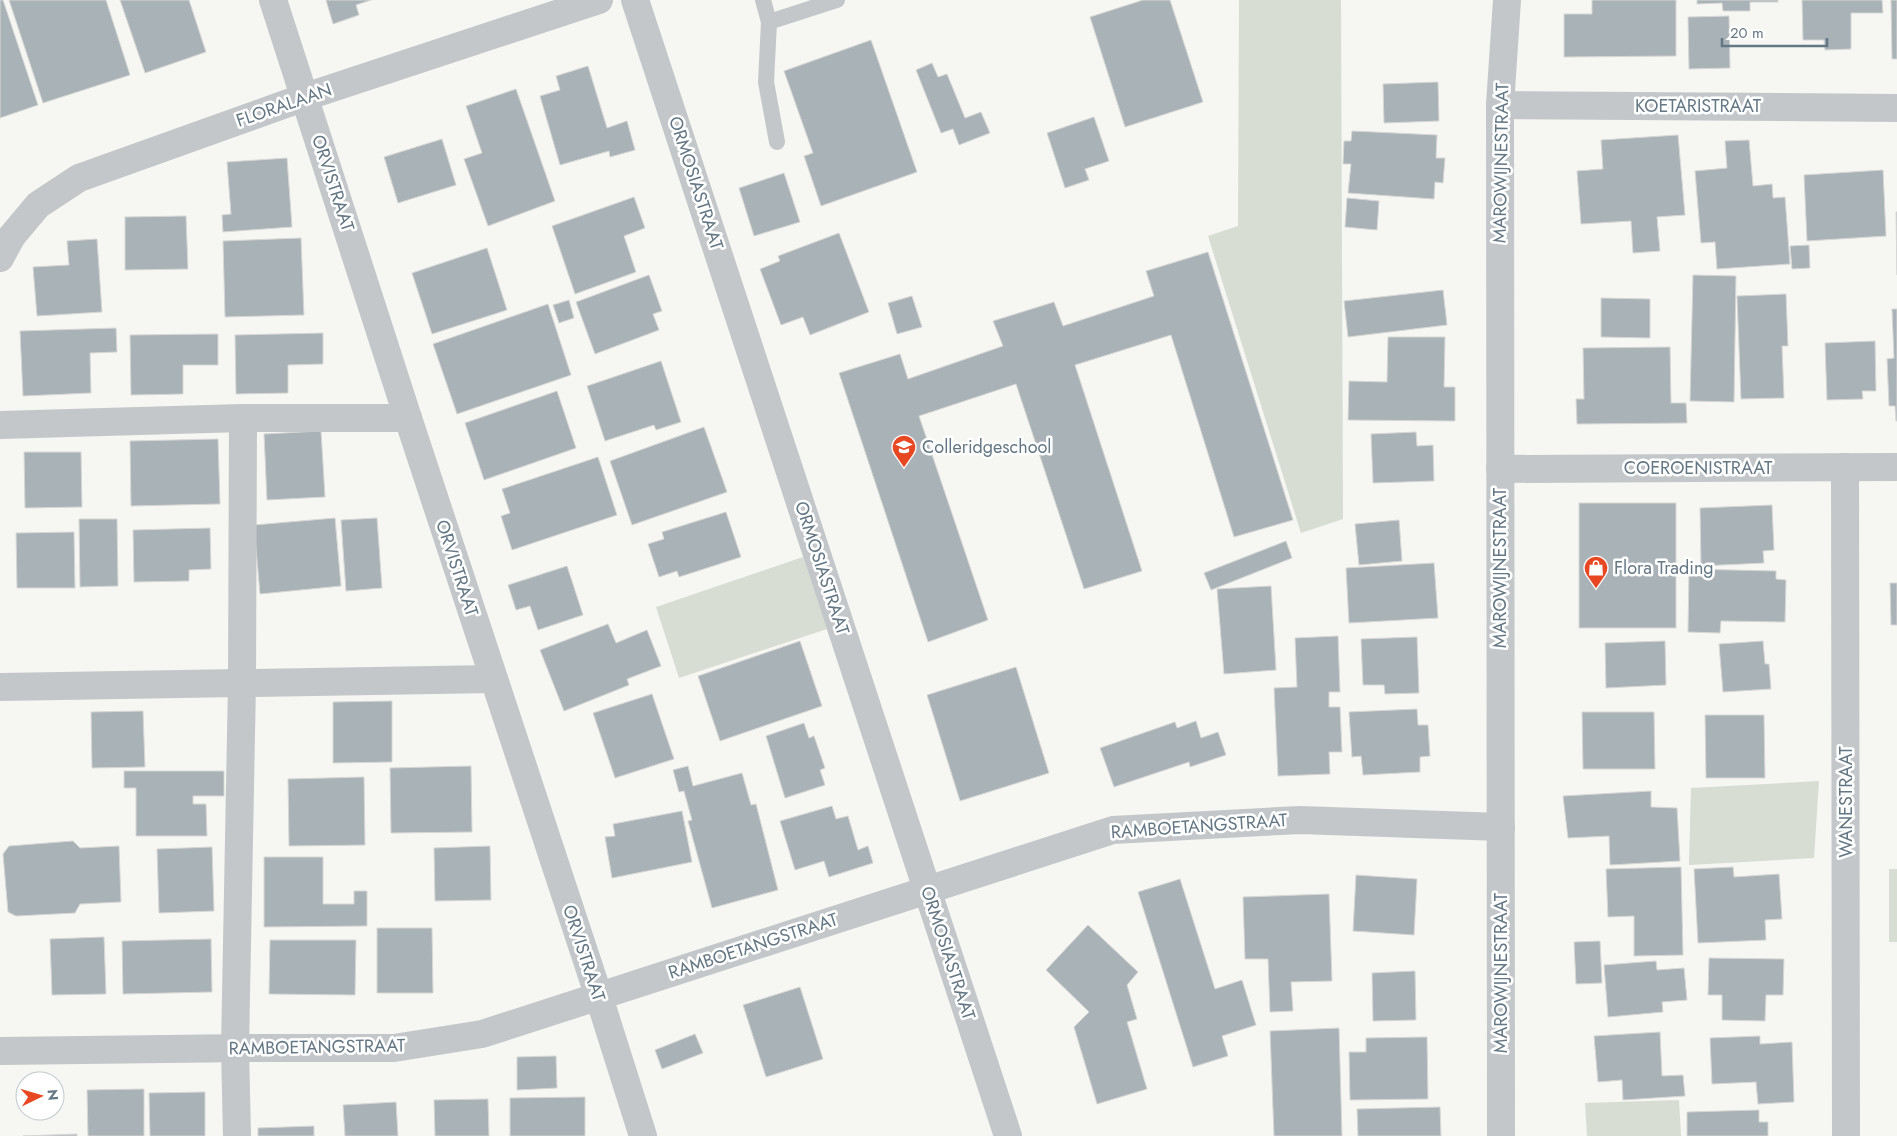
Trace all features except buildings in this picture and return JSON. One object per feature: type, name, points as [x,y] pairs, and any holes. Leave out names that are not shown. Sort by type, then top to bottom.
[{"type":"street","name":"ORVISTRAAT","points":[[273,0],[643,1136]]},
{"type":"street","name":"FLORALAAN","points":[[0,258],[12,236],[38,205],[79,178],[305,97],[599,0]]},
{"type":"street","name":"ORMOSIASTRAAT","points":[[636,0],[1008,1136]]},
{"type":"street","name":"MAROWIJNESTRAAT","points":[[1501,1136],[1500,105],[1507,0]]},
{"type":"street","name":"KOETARISTRAAT","points":[[1500,105],[1897,108]]},
{"type":"street","points":[[0,425],[242,418],[408,418]]},
{"type":"street","points":[[237,1136],[235,1048],[242,683],[242,418]]},
{"type":"street","name":"WANESTRAAT","points":[[1845,467],[1846,1136]]},
{"type":"street","name":"COEROENISTRAAT","points":[[1500,469],[1897,467]]},
{"type":"street","points":[[0,687],[493,679]]},
{"type":"street","name":"RAMBOETANGSTRAAT","points":[[0,1051],[394,1048],[482,1034],[1112,830],[1300,820],[1501,827]]},
{"type":"lane","points":[[763,0],[769,22],[766,82],[777,142]]},
{"type":"lane","points":[[769,22],[837,0]]},
{"type":"shaded area","points":[[1239,0],[1341,0],[1343,519],[1301,533],[1208,236],[1238,226]]},
{"type":"shaded area","points":[[803,557],[827,629],[679,678],[656,607]]},
{"type":"shaded area","points":[[1819,781],[1814,858],[1689,865],[1691,788]]},
{"type":"shaded area","points":[[1889,869],[1897,869],[1897,942],[1889,942]]},
{"type":"shaded area","points":[[1679,1100],[1681,1136],[1587,1136],[1585,1103]]},
{"type":"place","name":"Colleridgeschool","points":[[904,468]]},
{"type":"place","name":"Flora Trading","points":[[1596,589]]}]
